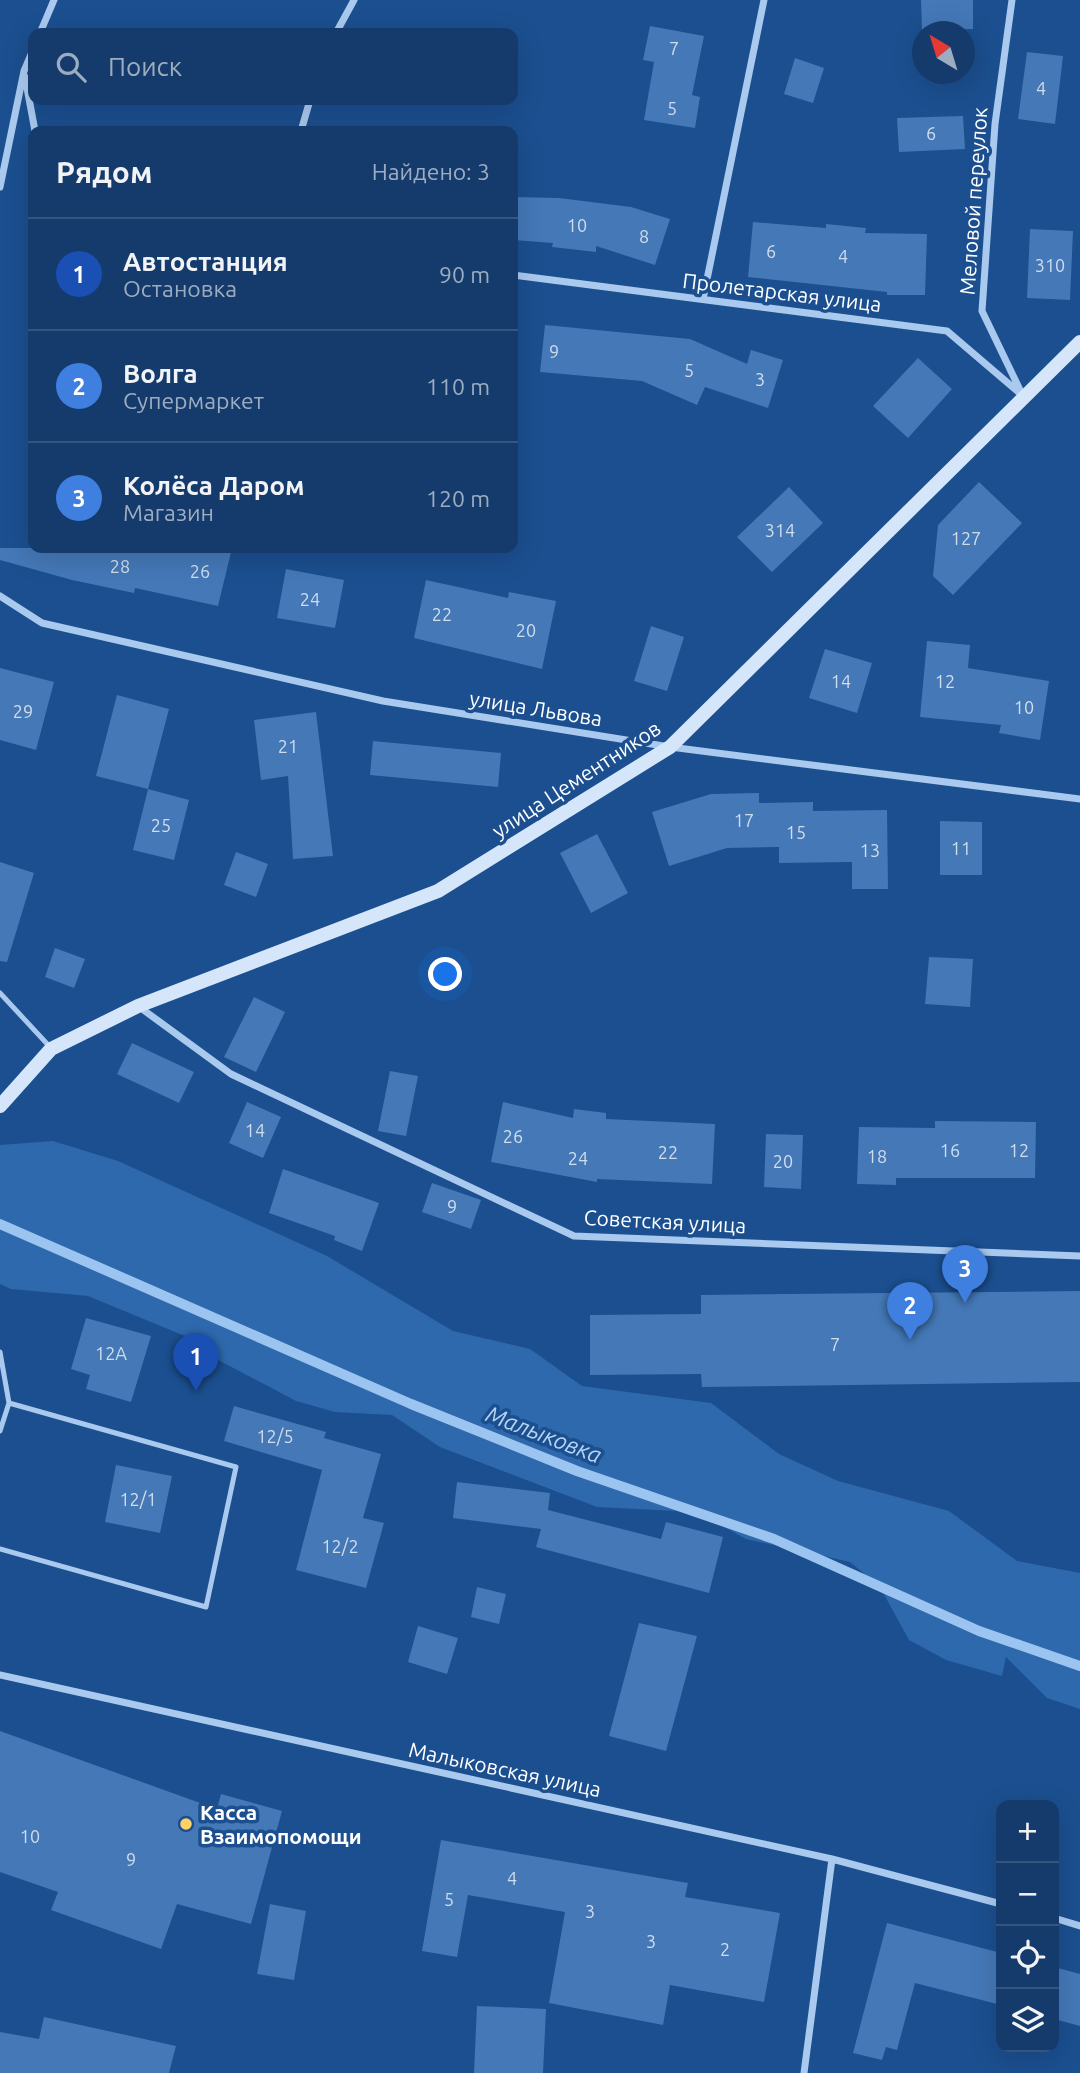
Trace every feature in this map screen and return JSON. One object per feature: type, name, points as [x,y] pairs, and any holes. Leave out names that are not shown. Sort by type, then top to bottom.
[{"type":"street","points":[[42,28],[54,0]]},
{"type":"street","points":[[339,28],[354,0]]},
{"type":"street","points":[[703,299],[764,0]]},
{"type":"street","name":"Меловой переулок","points":[[1013,0],[995,124],[982,311],[1023,396]]},
{"type":"street","points":[[0,187],[28,62]]},
{"type":"street","points":[[24,71],[28,93]]},
{"type":"street","points":[[30,105],[34,126]]},
{"type":"street","points":[[302,126],[309,105]]},
{"type":"street","name":"Пролетарская улица","points":[[518,276],[947,331],[1023,396]]},
{"type":"street","name":"улица Цементников","points":[[0,1106],[51,1049],[138,1006],[438,891],[670,747],[1080,342]]},
{"type":"street","name":"улица Львова","points":[[0,596],[41,623],[383,701],[670,747],[1080,799]]},
{"type":"street","name":"Советская улица","points":[[138,1006],[231,1074],[574,1236],[1080,1256]]},
{"type":"street","name":"Малыковская улица","points":[[0,1675],[832,1859],[996,1903]]},
{"type":"street","points":[[804,2073],[832,1859]]},
{"type":"street","points":[[1059,1920],[1080,1926]]},
{"type":"lane","points":[[0,993],[51,1049]]},
{"type":"lane","points":[[0,1352],[9,1403],[0,1431]]},
{"type":"lane","points":[[0,1549],[206,1607],[236,1467],[9,1403]]},
{"type":"shaded area","points":[[53,1141],[118,1161],[327,1256],[453,1331],[530,1349],[582,1386],[711,1403],[779,1454],[838,1481],[949,1511],[1017,1561],[1080,1573],[1080,1709],[1047,1698],[1006,1657],[1002,1676],[946,1660],[909,1640],[880,1587],[850,1562],[746,1539],[697,1512],[597,1507],[440,1447],[392,1415],[335,1412],[296,1401],[207,1354],[192,1339],[88,1296],[11,1289],[0,1284],[0,1145]]},
{"type":"building","points":[[921,0],[973,0],[973,21],[922,21]]},
{"type":"building","points":[[650,26],[704,36],[692,95],[700,97],[695,128],[644,120],[654,62],[643,60]]},
{"type":"building","points":[[1027,52],[1063,56],[1055,124],[1018,119]]},
{"type":"building","points":[[795,58],[824,68],[813,103],[784,94]]},
{"type":"building","points":[[963,116],[965,149],[899,152],[897,118]]},
{"type":"building","points":[[518,197],[559,198],[631,207],[670,219],[655,265],[596,246],[596,252],[552,247],[553,243],[518,240]]},
{"type":"building","points":[[753,222],[826,228],[826,224],[866,228],[865,233],[927,234],[925,295],[887,295],[887,292],[748,277]]},
{"type":"building","points":[[1030,229],[1073,231],[1070,300],[1027,298]]},
{"type":"building","points":[[545,325],[690,339],[747,364],[751,350],[783,360],[768,408],[705,387],[697,405],[642,381],[540,372]]},
{"type":"building","points":[[918,358],[952,389],[908,438],[873,406]]},
{"type":"building","points":[[979,482],[1022,523],[953,595],[933,576],[938,525]]},
{"type":"building","points":[[789,487],[823,523],[772,572],[737,537]]},
{"type":"building","points":[[0,548],[28,548],[28,553],[231,553],[218,606],[135,588],[134,593],[72,580],[0,560]]},
{"type":"building","points":[[286,569],[344,580],[335,628],[277,618]]},
{"type":"building","points":[[426,580],[508,598],[509,592],[556,601],[542,669],[414,638]]},
{"type":"building","points":[[651,626],[684,637],[667,691],[634,681]]},
{"type":"building","points":[[927,641],[970,645],[968,668],[1049,681],[1040,740],[999,733],[1001,725],[920,717]]},
{"type":"building","points":[[825,649],[872,663],[857,713],[809,698]]},
{"type":"building","points":[[0,668],[54,682],[36,750],[0,740]]},
{"type":"building","points":[[117,695],[169,709],[148,789],[96,776]]},
{"type":"building","points":[[316,712],[333,856],[293,859],[288,776],[261,780],[254,720]]},
{"type":"building","points":[[373,741],[501,753],[498,787],[370,775]]},
{"type":"building","points":[[148,789],[189,800],[174,860],[133,850]]},
{"type":"building","points":[[759,793],[759,803],[813,802],[813,811],[887,810],[888,889],[852,889],[852,862],[779,863],[779,847],[727,848],[669,866],[652,812],[711,794]]},
{"type":"building","points":[[940,821],[982,822],[982,875],[940,875]]},
{"type":"building","points":[[597,834],[628,893],[591,913],[560,853]]},
{"type":"building","points":[[236,852],[268,864],[256,897],[224,885]]},
{"type":"building","points":[[0,862],[34,873],[7,962],[0,961]]},
{"type":"building","points":[[55,948],[85,959],[74,988],[45,977]]},
{"type":"building","points":[[929,957],[973,959],[970,1007],[925,1004]]},
{"type":"building","points":[[254,997],[285,1012],[256,1072],[224,1057]]},
{"type":"building","points":[[132,1043],[194,1072],[179,1103],[117,1074]]},
{"type":"building","points":[[390,1071],[418,1076],[406,1136],[378,1131]]},
{"type":"building","points":[[247,1102],[281,1117],[263,1158],[229,1143]]},
{"type":"building","points":[[503,1102],[573,1118],[574,1109],[606,1113],[606,1119],[715,1124],[712,1184],[597,1179],[597,1182],[491,1162]]},
{"type":"building","points":[[935,1121],[1036,1122],[1035,1178],[896,1178],[896,1185],[857,1184],[859,1127],[935,1128]]},
{"type":"building","points":[[766,1134],[803,1135],[801,1189],[764,1187]]},
{"type":"building","points":[[283,1169],[379,1203],[362,1251],[334,1240],[335,1236],[269,1213]]},
{"type":"building","points":[[432,1183],[481,1200],[471,1229],[422,1212]]},
{"type":"building","points":[[1080,1291],[1080,1382],[702,1387],[701,1374],[590,1375],[590,1315],[701,1314],[701,1295]]},
{"type":"building","points":[[86,1318],[151,1336],[131,1402],[86,1389],[90,1375],[71,1369]]},
{"type":"building","points":[[234,1406],[326,1432],[324,1438],[381,1454],[363,1518],[384,1523],[366,1588],[296,1570],[322,1470],[224,1441]]},
{"type":"building","points":[[116,1465],[172,1476],[160,1533],[105,1522]]},
{"type":"building","points":[[457,1482],[550,1493],[548,1510],[661,1539],[666,1522],[723,1537],[709,1593],[536,1547],[541,1529],[453,1518]]},
{"type":"building","points":[[477,1587],[506,1594],[499,1624],[471,1617]]},
{"type":"building","points":[[639,1623],[697,1636],[666,1751],[609,1736]]},
{"type":"building","points":[[418,1626],[458,1638],[447,1674],[408,1662]]},
{"type":"building","points":[[0,1731],[217,1809],[221,1794],[282,1811],[251,1924],[177,1904],[161,1949],[51,1910],[58,1892],[0,1872]]},
{"type":"building","points":[[441,1840],[688,1883],[685,1897],[780,1913],[764,2002],[670,1985],[663,2025],[549,2003],[565,1912],[468,1895],[457,1957],[422,1951]]},
{"type":"building","points":[[270,1904],[306,1911],[294,1980],[257,1974]]},
{"type":"building","points":[[887,1923],[996,1952],[996,2004],[915,1983],[897,2050],[886,2047],[882,2060],[853,2053]]},
{"type":"building","points":[[1059,1968],[1080,1974],[1080,2026],[1059,2020]]},
{"type":"building","points":[[477,2006],[546,2009],[543,2073],[474,2073]]},
{"type":"building","points":[[44,2017],[176,2046],[169,2073],[0,2073],[0,2032],[39,2039]]},
{"type":"waterway","name":"Малыковка","points":[[0,1224],[411,1404],[577,1471],[774,1539],[979,1631],[1080,1666]]},
{"type":"place","name":"Колёса Даром","points":[[965,1303]]},
{"type":"place","name":"Волга","points":[[910,1340]]},
{"type":"place","name":"Автостанция","points":[[196,1391]]},
{"type":"place","name":"Касса Взаимопомощи","points":[[186,1824]]}]
